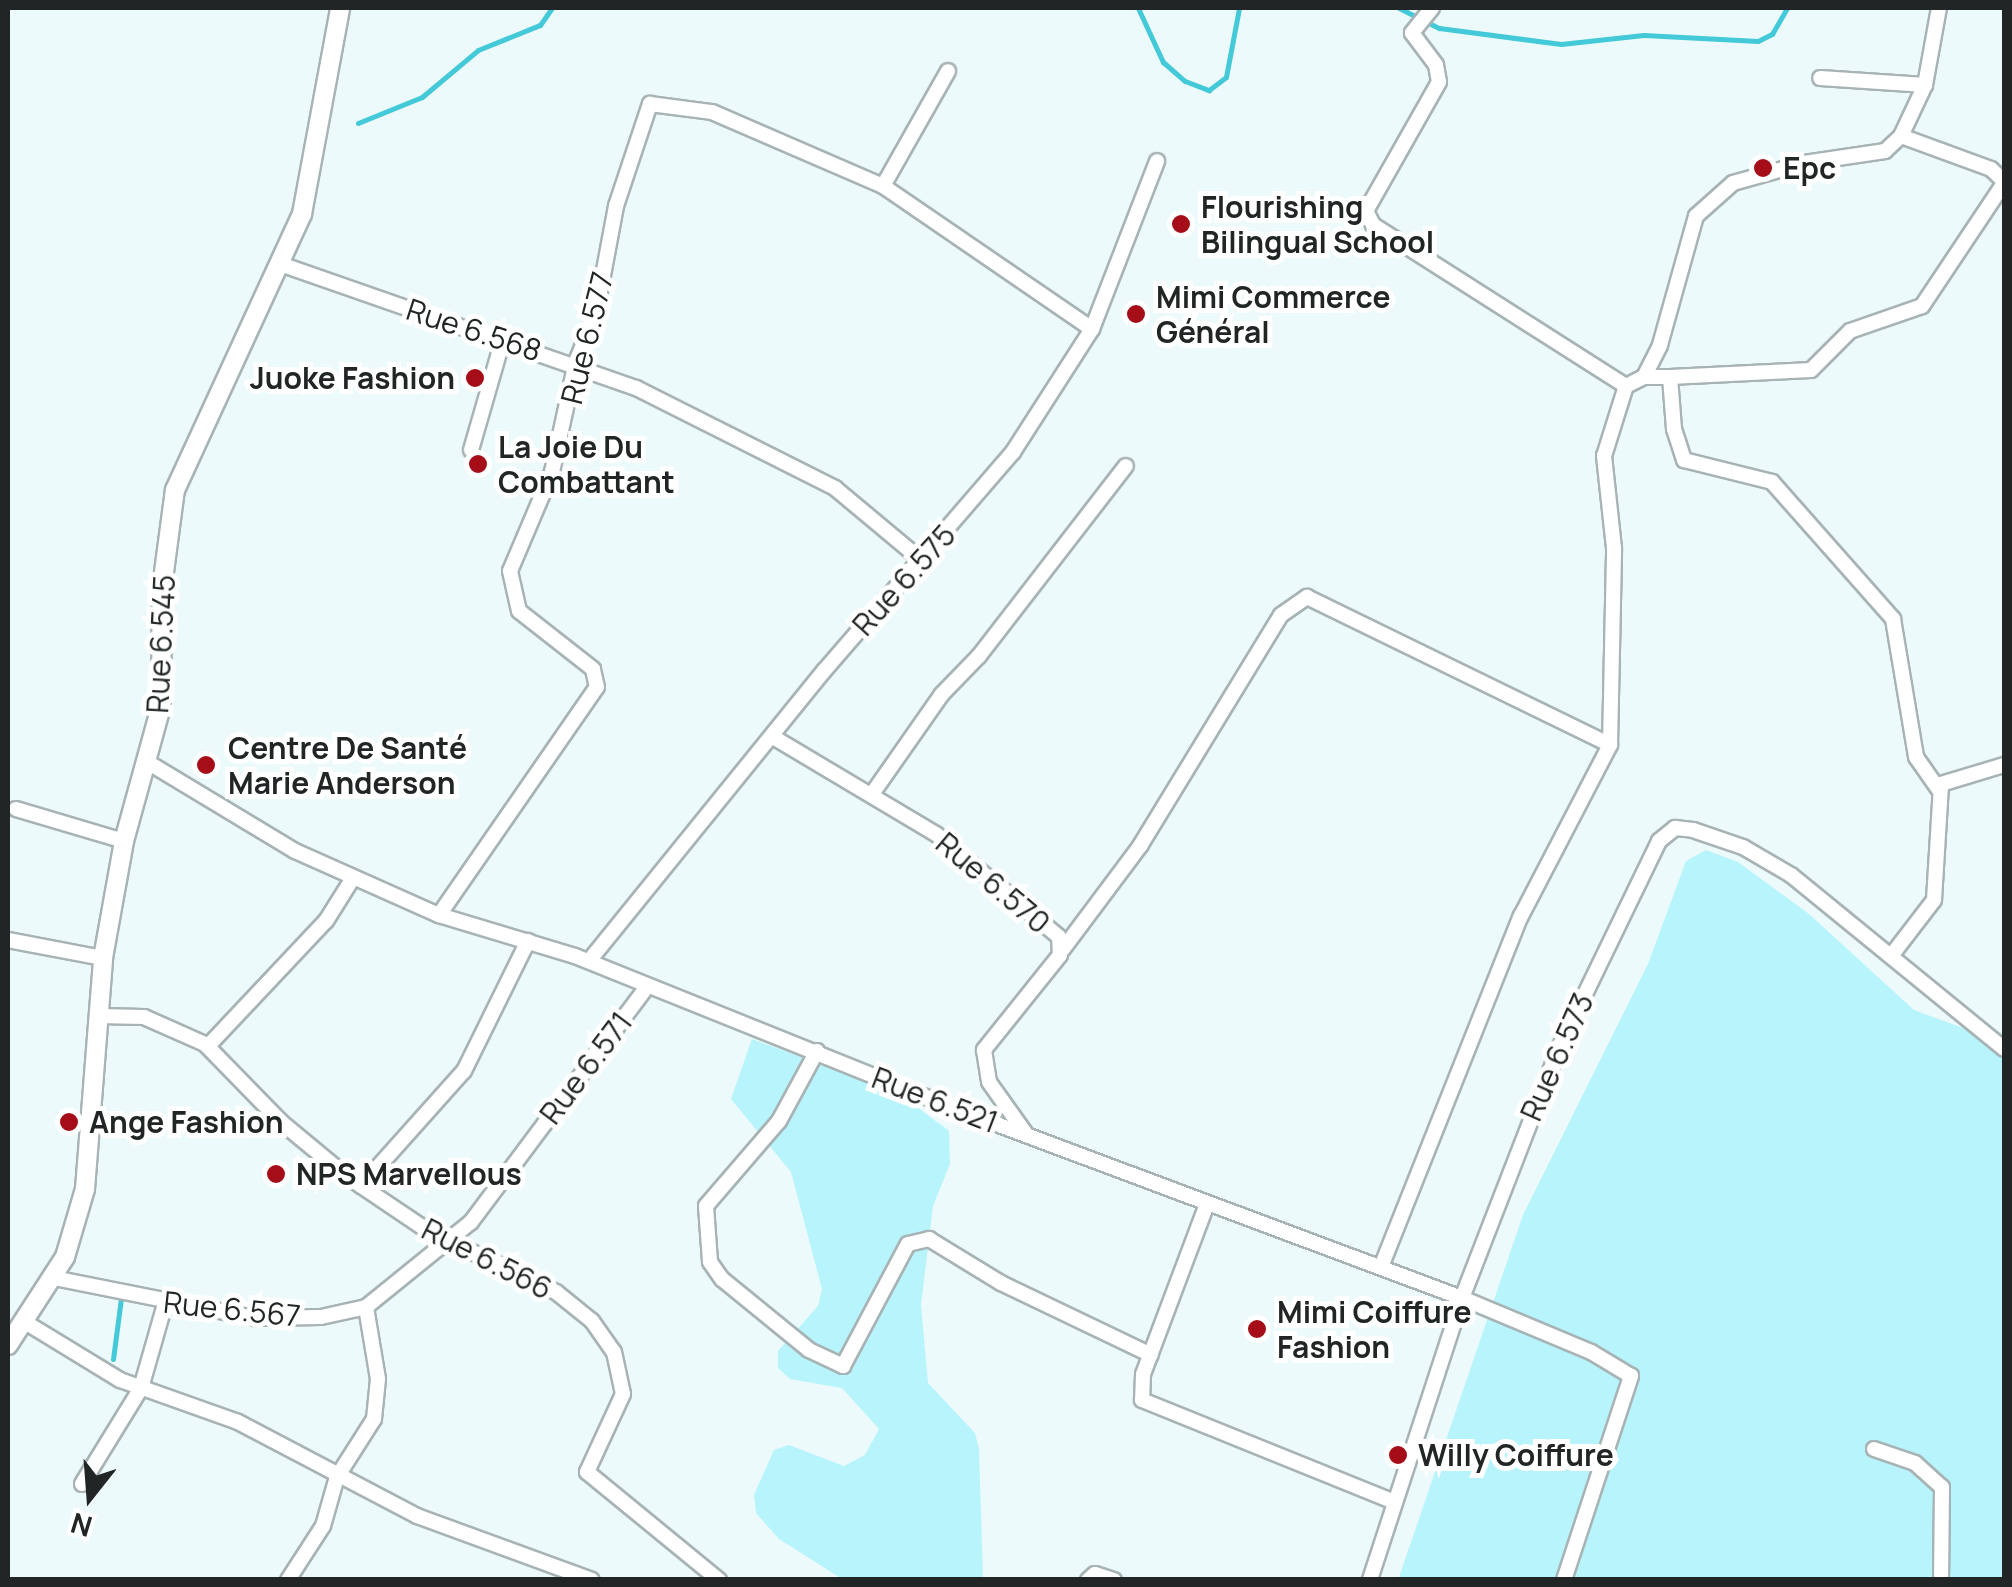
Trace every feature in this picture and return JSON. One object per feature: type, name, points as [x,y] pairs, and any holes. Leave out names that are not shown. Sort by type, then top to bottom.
[{"type":"street","name":"Rue 6.545","points":[[8,1345],[54,1278],[85,1189],[103,958],[124,841],[149,763],[161,707],[162,587],[175,490],[302,214],[340,8]]},
{"type":"street","points":[[1432,8],[1412,33],[1436,65],[1439,82],[1366,211],[1373,225],[1626,386]]},
{"type":"street","points":[[1644,378],[1703,204],[1733,183],[1804,163],[1885,151],[1900,136],[1924,85],[1940,8]]},
{"type":"street","points":[[948,71],[884,186],[1092,329]]},
{"type":"street","points":[[1820,78],[1924,85]]},
{"type":"street","name":"Rue 6.577","points":[[438,915],[597,687],[593,668],[519,611],[510,571],[552,472],[576,362],[596,313],[640,121],[650,104],[664,101],[712,112],[884,186]]},
{"type":"street","points":[[1381,1267],[1520,916],[1610,745],[1614,548],[1604,456],[1626,386],[1644,378],[1811,370],[1850,331],[1922,306],[2004,182],[1991,169],[1900,136]]},
{"type":"street","name":"Rue 6.575","points":[[589,961],[920,558],[1013,452],[1092,329],[1157,161]]},
{"type":"street","name":"Rue 6.568","points":[[280,264],[576,362],[835,488],[920,558]]},
{"type":"street","points":[[471,450],[504,340]]},
{"type":"street","points":[[1670,377],[1684,460],[1772,482],[1892,619],[1916,757],[1939,790]]},
{"type":"street","points":[[872,794],[942,694],[980,656],[1126,466]]},
{"type":"street","points":[[1062,949],[1140,846],[1281,614],[1307,598],[1610,745]]},
{"type":"street","name":"Rue 6.570","points":[[773,737],[936,834],[1059,937],[1062,949],[984,1050],[989,1082],[1026,1135]]},
{"type":"street","name":"Rue 6.521","points":[[149,763],[274,840],[438,915],[589,961],[1026,1135],[1462,1298],[1591,1352],[1631,1376],[1564,1580]]},
{"type":"street","points":[[2004,765],[1945,778],[1939,790],[1934,900],[1891,956],[2004,1049]]},
{"type":"street","points":[[16,809],[124,841]]},
{"type":"street","name":"Rue 6.573","points":[[1462,1298],[1559,1048],[1617,920],[1659,841],[1675,828],[1718,838],[1780,868],[1891,956]]},
{"type":"street","points":[[208,1046],[326,921],[354,878]]},
{"type":"street","points":[[8,940],[103,958]]},
{"type":"street","points":[[362,1186],[464,1070],[528,941]]},
{"type":"street","name":"Rue 6.571","points":[[449,1242],[488,1202],[647,987]]},
{"type":"street","name":"Rue 6.566","points":[[97,1016],[144,1017],[208,1046],[310,1149],[449,1242],[556,1292],[592,1321],[619,1364],[620,1408],[587,1472],[719,1580]]},
{"type":"street","points":[[817,1051],[779,1121],[706,1206],[711,1269],[722,1280],[809,1350],[843,1366],[908,1244],[928,1239],[1001,1283],[1150,1355]]},
{"type":"street","points":[[1207,1204],[1150,1355],[1140,1393],[1148,1406],[1392,1501]]},
{"type":"street","name":"Rue 6.567","points":[[54,1278],[166,1304],[290,1320],[366,1307],[449,1242]]},
{"type":"street","points":[[1370,1580],[1392,1501],[1462,1298]]},
{"type":"street","points":[[82,1484],[141,1388],[166,1304]]},
{"type":"street","points":[[288,1580],[324,1526],[337,1476],[377,1406],[366,1307]]},
{"type":"street","points":[[25,1322],[141,1388],[238,1422],[417,1516],[592,1580]]},
{"type":"street","points":[[1874,1449],[1915,1463],[1942,1487],[1941,1580]]},
{"type":"street","points":[[1088,1580],[1095,1574],[1114,1580]]},
{"type":"shaded area","points":[[1706,850],[1738,862],[1809,914],[1914,1010],[2004,1043],[2004,1579],[1398,1580],[1523,1215],[1648,964],[1686,861]]},
{"type":"shaded area","points":[[752,1039],[897,1092],[949,1131],[950,1164],[933,1206],[921,1305],[928,1383],[975,1433],[979,1449],[983,1579],[842,1579],[779,1539],[756,1513],[754,1495],[774,1450],[789,1445],[844,1466],[865,1455],[879,1429],[842,1388],[790,1379],[778,1368],[778,1351],[818,1306],[822,1289],[791,1172],[731,1099]]},
{"type":"waterway","points":[[358,123],[422,97],[478,50],[540,25],[552,8]]},
{"type":"waterway","points":[[1138,8],[1163,62],[1185,81],[1209,90],[1226,77],[1239,8]]},
{"type":"waterway","points":[[1399,8],[1439,28],[1561,44],[1644,35],[1758,41],[1772,34],[1787,8]]},
{"type":"waterway","points":[[113,1359],[121,1298]]},
{"type":"place","name":"Epc","points":[[1763,168]]},
{"type":"place","name":"Flourishing Bilingual School","points":[[1181,224]]},
{"type":"place","name":"Mimi Commerce Général","points":[[1136,314]]},
{"type":"place","name":"Juoke Fashion","points":[[475,378]]},
{"type":"place","name":"La Joie Du Combattant","points":[[478,464]]},
{"type":"place","name":"Centre De Santé Marie Anderson","points":[[206,765]]},
{"type":"place","name":"Ange Fashion","points":[[69,1122]]},
{"type":"place","name":"NPS Marvellous","points":[[276,1174]]},
{"type":"place","name":"Mimi Coiffure Fashion","points":[[1257,1329]]},
{"type":"place","name":"Willy Coiffure","points":[[1398,1455]]}]
